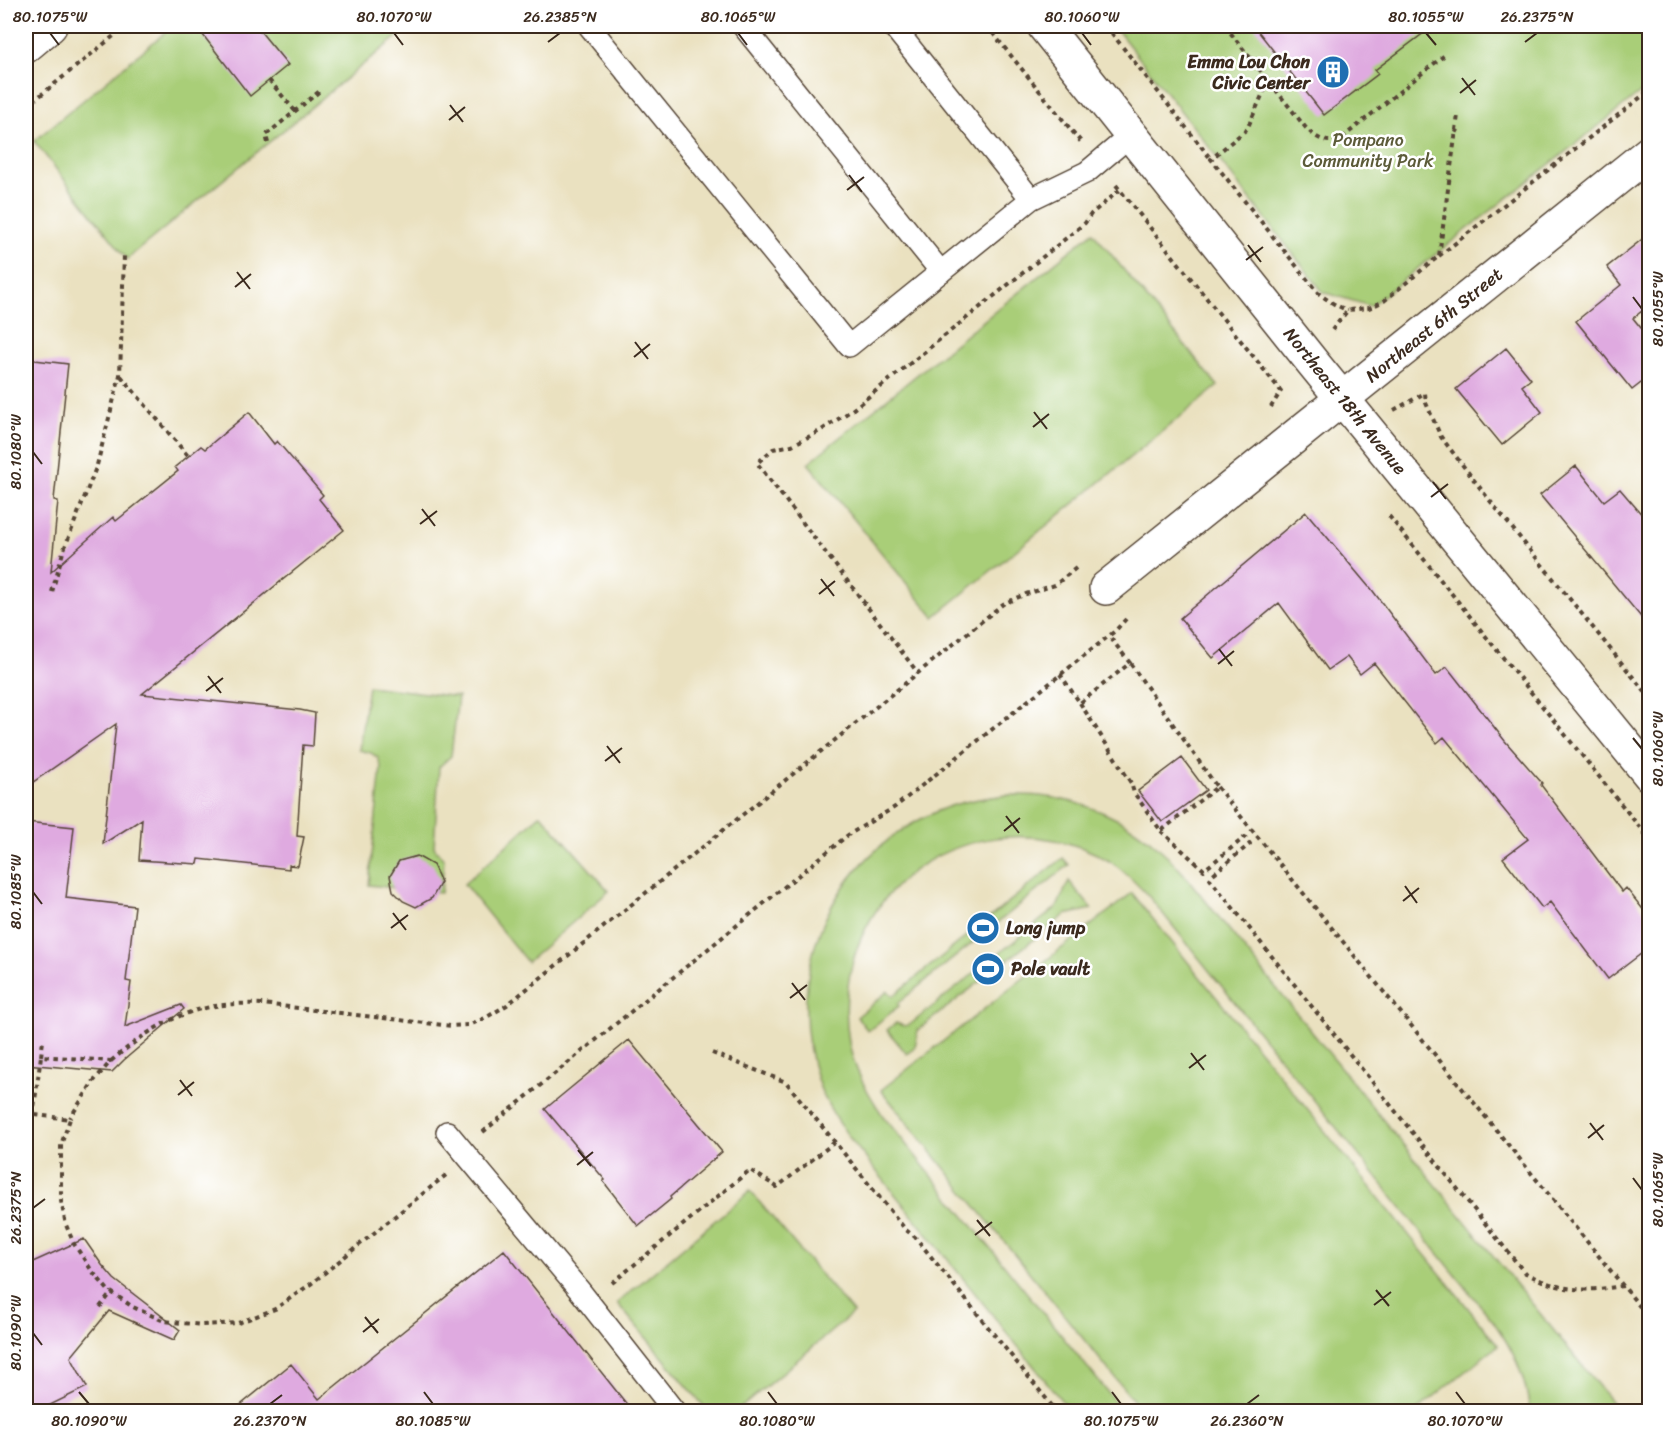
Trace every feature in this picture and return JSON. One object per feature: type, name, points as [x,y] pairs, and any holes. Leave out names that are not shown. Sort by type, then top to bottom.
[{"type":"street","points":[[26,46],[50,26]]},
{"type":"street","name":"Northeast 18th Avenue","points":[[1044,26],[1309,359],[1650,775]]},
{"type":"street","name":"Northeast 6th Street","points":[[1106,588],[1650,152]]},
{"type":"lane","points":[[589,26],[849,346],[1031,199],[1087,172],[1131,135]]},
{"type":"lane","points":[[743,26],[941,272]]},
{"type":"lane","points":[[893,26],[1031,199]]},
{"type":"lane","points":[[447,1132],[589,1302],[675,1412]]},
{"type":"path","points":[[26,107],[126,26]]},
{"type":"path","points":[[987,26],[1309,425]]},
{"type":"path","points":[[1106,26],[1318,293],[1340,308],[1348,310],[1369,308],[1383,302],[1650,90]]},
{"type":"path","points":[[1225,26],[1314,136],[1325,141],[1342,138],[1446,54]]},
{"type":"path","points":[[269,80],[296,111]]},
{"type":"path","points":[[1211,159],[1247,129],[1269,80]]},
{"type":"path","points":[[268,143],[266,135],[321,90]]},
{"type":"path","points":[[1439,256],[1458,115]]},
{"type":"path","points":[[1455,130],[1462,134]]},
{"type":"path","points":[[918,673],[757,463],[773,449],[792,445],[820,431],[852,410],[1085,223],[1090,214],[1120,190]]},
{"type":"path","points":[[52,592],[63,552],[97,465],[120,375],[124,255]]},
{"type":"path","points":[[1265,412],[1274,405],[1281,391],[1348,310]]},
{"type":"path","points":[[120,375],[188,456]]},
{"type":"path","points":[[1366,428],[1425,393],[1426,403],[1441,437],[1487,498],[1650,698]]},
{"type":"path","points":[[1388,515],[1650,840]]},
{"type":"path","points":[[1078,567],[1055,585],[1003,604],[507,1005],[487,1017],[470,1025],[451,1026],[237,1003],[210,1006],[162,1023],[136,1040],[111,1061],[93,1082],[70,1119],[61,1145],[61,1201],[66,1225],[74,1244],[92,1271],[112,1292],[133,1307],[164,1321],[202,1325],[238,1323],[275,1310],[451,1171],[461,1150],[848,835],[895,807],[1109,636],[1130,615]]},
{"type":"path","points":[[1109,636],[1217,787],[1650,1319]]},
{"type":"path","points":[[1080,703],[1130,663]]},
{"type":"path","points":[[1060,675],[1131,783],[1134,793],[1161,831],[1204,870],[1245,837],[1250,844],[1210,879],[1524,1272],[1542,1282],[1564,1289],[1586,1290],[1623,1286]]},
{"type":"path","points":[[1161,831],[1217,787]]},
{"type":"path","points":[[33,1115],[43,1041]]},
{"type":"path","points":[[712,1053],[786,1082],[1057,1412]]},
{"type":"path","points":[[41,1056],[111,1061]]},
{"type":"path","points":[[26,1114],[70,1119]]},
{"type":"path","points":[[589,1302],[750,1170],[777,1187],[835,1142]]},
{"type":"path","points":[[100,1307],[112,1292]]},
{"type":"green space","points":[[173,26],[410,26],[127,259],[34,141]]},
{"type":"green space","name":"Pompano Community Park","points":[[1114,26],[1649,26],[1649,86],[1370,306],[1323,292]]},
{"type":"green space","points":[[1093,232],[1218,386],[934,617],[808,463]]},
{"type":"green space","points":[[368,686],[458,697],[451,756],[439,767],[434,847],[444,860],[441,893],[369,885],[381,767],[378,758],[371,753],[359,750]]},
{"type":"green space","points":[[1007,795],[1056,798],[1105,813],[1135,829],[1167,855],[1619,1411],[1530,1411],[1518,1364],[1493,1321],[1151,899],[1127,875],[1111,862],[1084,848],[1055,840],[1025,837],[995,838],[965,845],[938,856],[912,872],[890,893],[878,909],[867,926],[853,963],[847,1002],[849,1042],[858,1071],[883,1116],[1123,1411],[1070,1411],[847,1134],[821,1090],[808,1040],[806,999],[812,959],[824,921],[844,887],[870,856],[902,830],[948,807],[973,800]]},
{"type":"green space","points":[[541,814],[609,891],[527,962],[464,884]]},
{"type":"green space","name":"Long jump","points":[[1063,858],[1069,865],[898,1003],[899,1006],[868,1031],[857,1017],[888,991],[893,996]]},
{"type":"green space","name":"Pole vault","points":[[1069,881],[1092,909],[1065,915],[918,1030],[915,1046],[907,1054],[887,1030],[896,1023],[904,1026],[912,1023],[1057,907]]},
{"type":"green space","points":[[1132,893],[1498,1345],[1416,1411],[1142,1411],[881,1090]]},
{"type":"green space","points":[[750,1191],[853,1313],[737,1411],[708,1411],[617,1303]]},
{"type":"building","points":[[196,26],[256,26],[288,65],[250,96]]},
{"type":"building","name":"Emma Lou Chon Civic Center","points":[[1254,26],[1433,26],[1375,70],[1378,74],[1324,115]]},
{"type":"building","points":[[1650,233],[1650,321],[1642,311],[1633,318],[1650,339],[1650,376],[1632,390],[1576,321],[1621,285],[1607,267]]},
{"type":"building","points":[[1506,348],[1531,379],[1522,386],[1542,412],[1502,445],[1456,389]]},
{"type":"building","points":[[26,359],[68,364],[54,500],[58,501],[51,572],[113,517],[116,521],[178,471],[175,467],[201,446],[205,449],[249,412],[274,444],[277,441],[323,495],[319,499],[344,530],[142,694],[315,713],[313,746],[303,745],[297,836],[304,837],[298,866],[289,865],[289,869],[199,859],[198,864],[139,860],[142,819],[103,844],[116,724],[26,787]]},
{"type":"building","points":[[1576,466],[1604,501],[1620,489],[1650,524],[1650,628],[1540,495]]},
{"type":"building","points":[[1306,512],[1370,587],[1436,675],[1447,667],[1505,741],[1542,783],[1541,785],[1622,892],[1626,888],[1650,918],[1650,947],[1608,979],[1550,902],[1542,908],[1503,858],[1528,839],[1444,737],[1437,743],[1374,663],[1360,674],[1347,657],[1328,670],[1279,603],[1213,658],[1180,618]]},
{"type":"building","points":[[1182,758],[1206,790],[1162,822],[1138,791]]},
{"type":"building","points":[[26,822],[74,827],[66,898],[135,906],[126,981],[131,982],[125,1027],[181,1005],[184,1009],[112,1072],[26,1064]]},
{"type":"building","points":[[417,856],[433,865],[441,882],[432,898],[416,907],[403,901],[393,891],[390,876],[399,861]]},
{"type":"building","points":[[629,1040],[722,1152],[638,1226],[603,1181],[605,1180],[545,1109]]},
{"type":"building","points":[[84,1239],[114,1279],[180,1330],[174,1340],[109,1311],[71,1357],[87,1387],[36,1412],[26,1412],[26,1265]]},
{"type":"building","points":[[504,1250],[633,1412],[232,1412],[291,1364],[319,1399]]},
{"type":"place","name":"Emma Lou Chon Civic Center","points":[[1333,72]]},
{"type":"place","name":"Long jump","points":[[983,928]]},
{"type":"place","name":"Pole vault","points":[[988,969]]}]
